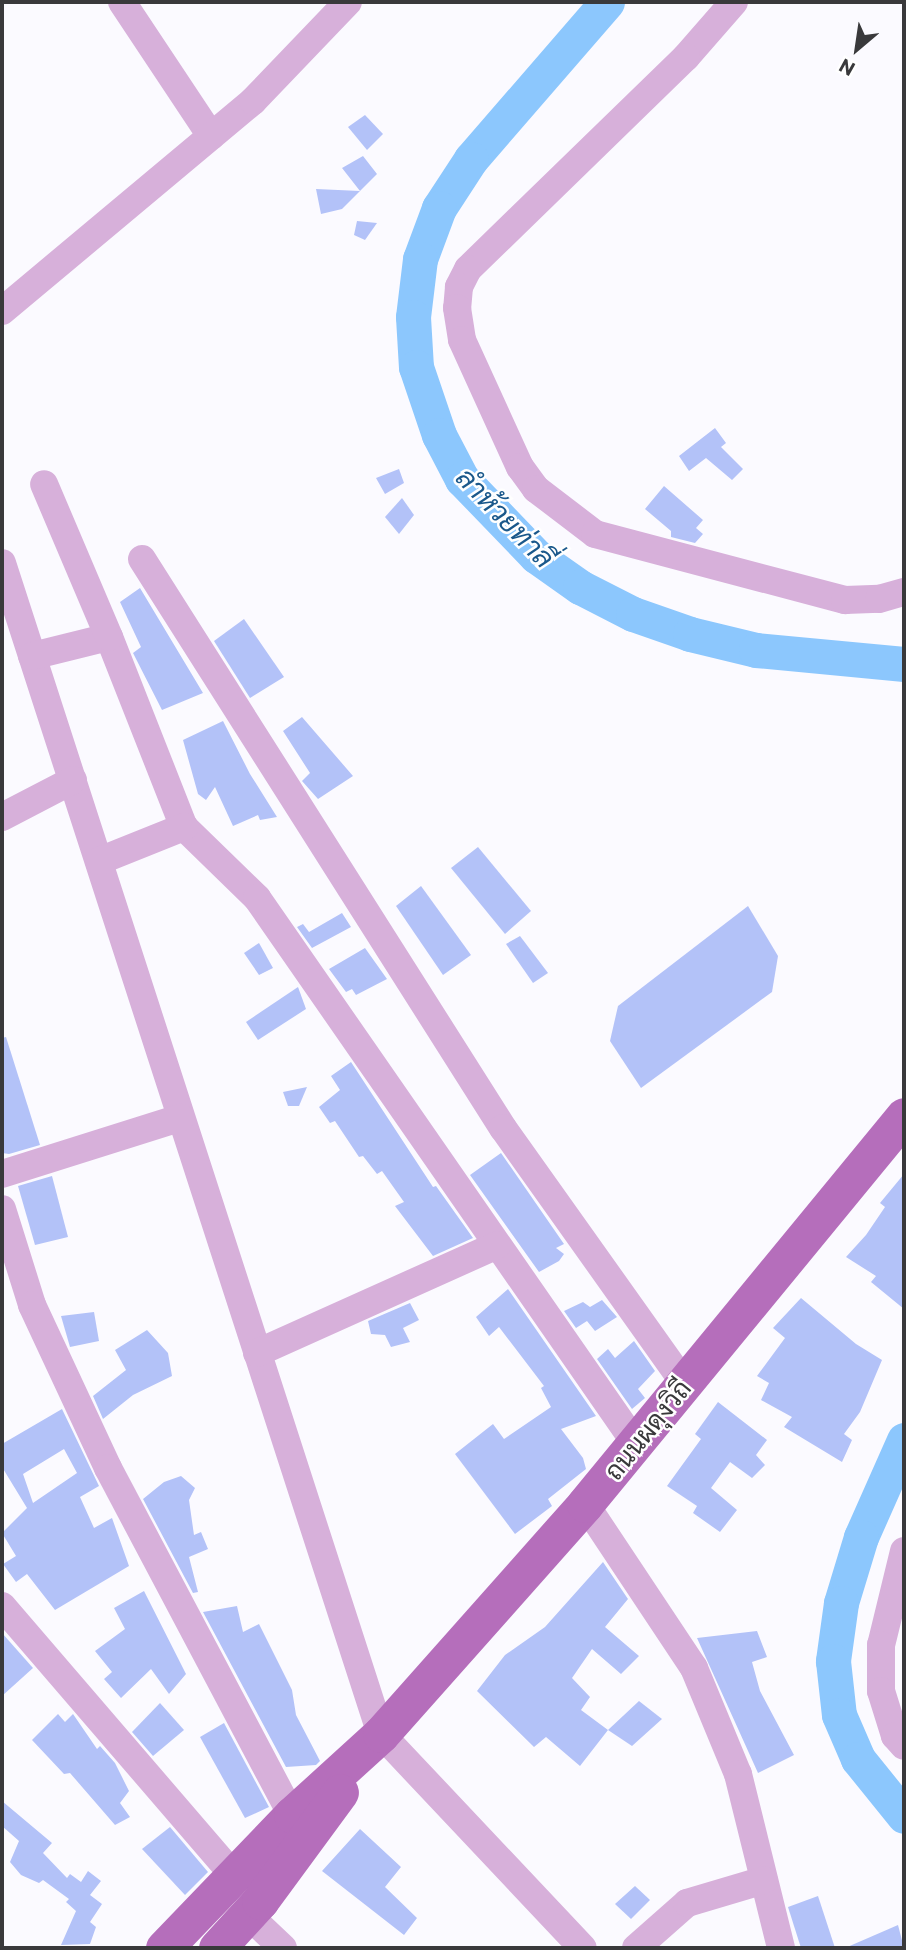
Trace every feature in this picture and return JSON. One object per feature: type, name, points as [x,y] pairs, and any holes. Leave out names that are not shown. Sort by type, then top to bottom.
[{"type":"main road","name":"ถนนผดุงวิถี","points":[[381,1734],[586,1504],[904,1116]]},
{"type":"main road","points":[[164,1948],[292,1815],[381,1734]]},
{"type":"main road","points":[[217,1948],[248,1915],[381,1734]]},
{"type":"street","points":[[122,2],[211,136]]},
{"type":"street","points":[[2,311],[253,101],[348,2]]},
{"type":"street","points":[[734,2],[686,57],[468,269],[458,297],[462,340],[520,467],[544,497],[595,534],[845,600],[879,599],[904,592]]},
{"type":"street","points":[[44,484],[109,637],[184,827],[257,898],[636,1444]]},
{"type":"street","points":[[142,559],[503,1128],[684,1383]]},
{"type":"street","points":[[2,563],[381,1734],[583,1948]]},
{"type":"street","points":[[32,656],[109,637]]},
{"type":"street","points":[[2,817],[73,780]]},
{"type":"street","points":[[99,861],[184,827]]},
{"type":"street","points":[[2,1174],[180,1118]]},
{"type":"street","points":[[2,1209],[32,1305],[108,1468],[292,1815]]},
{"type":"street","points":[[257,1353],[497,1245]]},
{"type":"street","points":[[586,1504],[694,1668],[738,1774],[781,1948]]},
{"type":"street","points":[[904,1551],[881,1645],[880,1691],[895,1736],[904,1746]]},
{"type":"street","points":[[2,1606],[233,1875]]},
{"type":"street","points":[[636,1948],[687,1903],[764,1880]]},
{"type":"street","points":[[248,1915],[284,1948]]},
{"type":"building","points":[[365,115],[383,134],[367,150],[348,127]]},
{"type":"building","points":[[363,156],[377,174],[360,191],[342,168]]},
{"type":"building","points":[[316,189],[360,191],[342,209],[321,214]]},
{"type":"building","points":[[357,221],[377,223],[365,240],[354,235]]},
{"type":"building","points":[[715,428],[726,443],[721,447],[743,469],[732,480],[706,458],[689,471],[679,456]]},
{"type":"building","points":[[399,469],[404,483],[385,494],[376,478]]},
{"type":"building","points":[[664,486],[703,520],[696,528],[703,534],[695,543],[671,537],[671,531],[645,509]]},
{"type":"building","points":[[402,498],[414,515],[399,534],[385,517]]},
{"type":"building","points":[[140,588],[203,693],[162,710],[133,653],[141,647],[120,602]]},
{"type":"building","points":[[244,619],[284,677],[250,698],[214,641]]},
{"type":"building","points":[[302,717],[353,776],[318,799],[302,781],[310,773],[283,731]]},
{"type":"building","points":[[223,721],[250,774],[277,817],[260,820],[258,815],[233,826],[215,787],[206,800],[198,794],[183,740]]},
{"type":"building","points":[[478,847],[531,911],[505,934],[451,868]]},
{"type":"building","points":[[421,886],[471,955],[443,975],[396,906]]},
{"type":"building","points":[[748,906],[778,956],[772,992],[641,1088],[610,1041],[618,1006]]},
{"type":"building","points":[[342,913],[351,927],[312,948],[297,927],[303,924],[309,932]]},
{"type":"building","points":[[520,936],[548,973],[533,983],[506,944]]},
{"type":"building","points":[[259,943],[273,968],[259,975],[244,953]]},
{"type":"building","points":[[365,948],[387,979],[356,995],[352,989],[346,992],[329,969]]},
{"type":"building","points":[[298,987],[306,1009],[258,1040],[246,1022]]},
{"type":"building","points":[[6,1037],[40,1145],[9,1154],[2,1153],[2,1038]]},
{"type":"building","points":[[351,1062],[433,1187],[436,1186],[473,1238],[433,1256],[395,1206],[404,1202],[382,1171],[377,1174],[363,1156],[359,1157],[335,1121],[330,1123],[319,1107],[340,1090],[331,1076]]},
{"type":"building","points":[[307,1087],[299,1106],[288,1106],[283,1092]]},
{"type":"building","points":[[501,1153],[564,1244],[556,1248],[564,1254],[559,1261],[539,1272],[470,1175]]},
{"type":"building","points":[[904,1174],[904,1309],[871,1282],[876,1276],[846,1257],[866,1235],[885,1207],[880,1203]]},
{"type":"building","points":[[52,1176],[68,1237],[35,1245],[18,1186]]},
{"type":"building","points":[[508,1289],[596,1416],[561,1429],[583,1458],[586,1469],[548,1499],[552,1506],[515,1534],[455,1454],[493,1424],[504,1439],[551,1407],[541,1388],[544,1386],[499,1327],[489,1336],[476,1317]]},
{"type":"building","points":[[801,1298],[856,1344],[882,1360],[860,1412],[844,1434],[852,1440],[842,1462],[784,1427],[792,1417],[761,1400],[769,1383],[757,1376],[785,1338],[773,1328]]},
{"type":"building","points":[[602,1300],[617,1317],[595,1331],[587,1321],[576,1328],[564,1311],[583,1302],[590,1307]]},
{"type":"building","points":[[410,1303],[419,1320],[403,1328],[410,1342],[391,1347],[385,1335],[371,1334],[368,1321]]},
{"type":"building","points":[[94,1312],[99,1341],[70,1347],[61,1316]]},
{"type":"building","points":[[147,1330],[168,1353],[172,1376],[133,1395],[103,1419],[93,1396],[126,1370],[115,1350]]},
{"type":"building","points":[[634,1341],[655,1371],[638,1389],[645,1398],[632,1409],[597,1359],[608,1349],[615,1358]]},
{"type":"building","points":[[718,1402],[767,1440],[756,1455],[765,1465],[752,1478],[730,1462],[711,1488],[737,1510],[720,1532],[693,1513],[697,1506],[667,1486],[701,1439],[695,1434]]},
{"type":"building","points":[[62,1409],[99,1486],[80,1497],[94,1528],[112,1518],[129,1566],[55,1610],[27,1574],[16,1582],[3,1564],[16,1556],[2,1533],[27,1508],[2,1467],[2,1444]],"holes":[[[64,1449],[77,1473],[33,1503],[23,1474]]]},
{"type":"building","points":[[181,1476],[195,1488],[189,1500],[194,1535],[201,1532],[208,1549],[189,1557],[198,1592],[193,1593],[143,1499],[164,1482]]},
{"type":"building","points":[[603,1562],[628,1599],[605,1627],[639,1656],[621,1674],[592,1649],[572,1678],[590,1697],[581,1710],[608,1730],[580,1766],[546,1737],[534,1747],[477,1691],[505,1655],[545,1627]]},
{"type":"building","points":[[144,1591],[186,1674],[169,1694],[151,1669],[121,1698],[104,1679],[112,1672],[95,1651],[125,1629],[114,1608]]},
{"type":"building","points":[[237,1606],[243,1632],[259,1624],[292,1690],[296,1715],[320,1761],[316,1765],[286,1767],[203,1612]]},
{"type":"building","points":[[757,1631],[767,1657],[752,1662],[760,1691],[794,1755],[758,1773],[697,1638]]},
{"type":"building","points":[[2,1633],[33,1668],[2,1696]]},
{"type":"building","points":[[639,1701],[662,1719],[632,1746],[608,1730]]},
{"type":"building","points":[[160,1703],[184,1730],[153,1756],[132,1732]]},
{"type":"building","points":[[58,1714],[65,1722],[73,1714],[97,1749],[100,1746],[115,1763],[129,1791],[120,1803],[130,1817],[115,1825],[70,1773],[64,1774],[32,1740]]},
{"type":"building","points":[[224,1723],[269,1807],[245,1818],[200,1737]]},
{"type":"building","points":[[2,1801],[52,1843],[43,1853],[67,1878],[70,1874],[81,1882],[88,1871],[101,1881],[90,1895],[102,1904],[90,1922],[96,1927],[90,1944],[61,1945],[76,1911],[66,1902],[69,1899],[43,1880],[39,1883],[21,1875],[10,1862],[19,1841],[2,1826]]},
{"type":"building","points":[[170,1827],[208,1872],[185,1895],[142,1849]]},
{"type":"building","points":[[360,1829],[401,1867],[385,1887],[417,1918],[404,1935],[322,1871]]},
{"type":"building","points":[[635,1886],[650,1900],[631,1919],[615,1904]]},
{"type":"building","points":[[818,1896],[835,1948],[801,1948],[788,1907]]},
{"type":"building","points":[[898,1925],[904,1948],[845,1948]]},
{"type":"waterway","name":"ลำห้วยท่าลี่","points":[[607,2],[471,159],[439,208],[420,259],[413,317],[416,367],[439,435],[462,479],[536,556],[580,587],[633,614],[690,634],[756,650],[904,664]]},
{"type":"waterway","name":"ลำห้วยท่าลี่","points":[[904,1440],[861,1537],[841,1603],[833,1661],[839,1715],[858,1759],[904,1816]]}]
